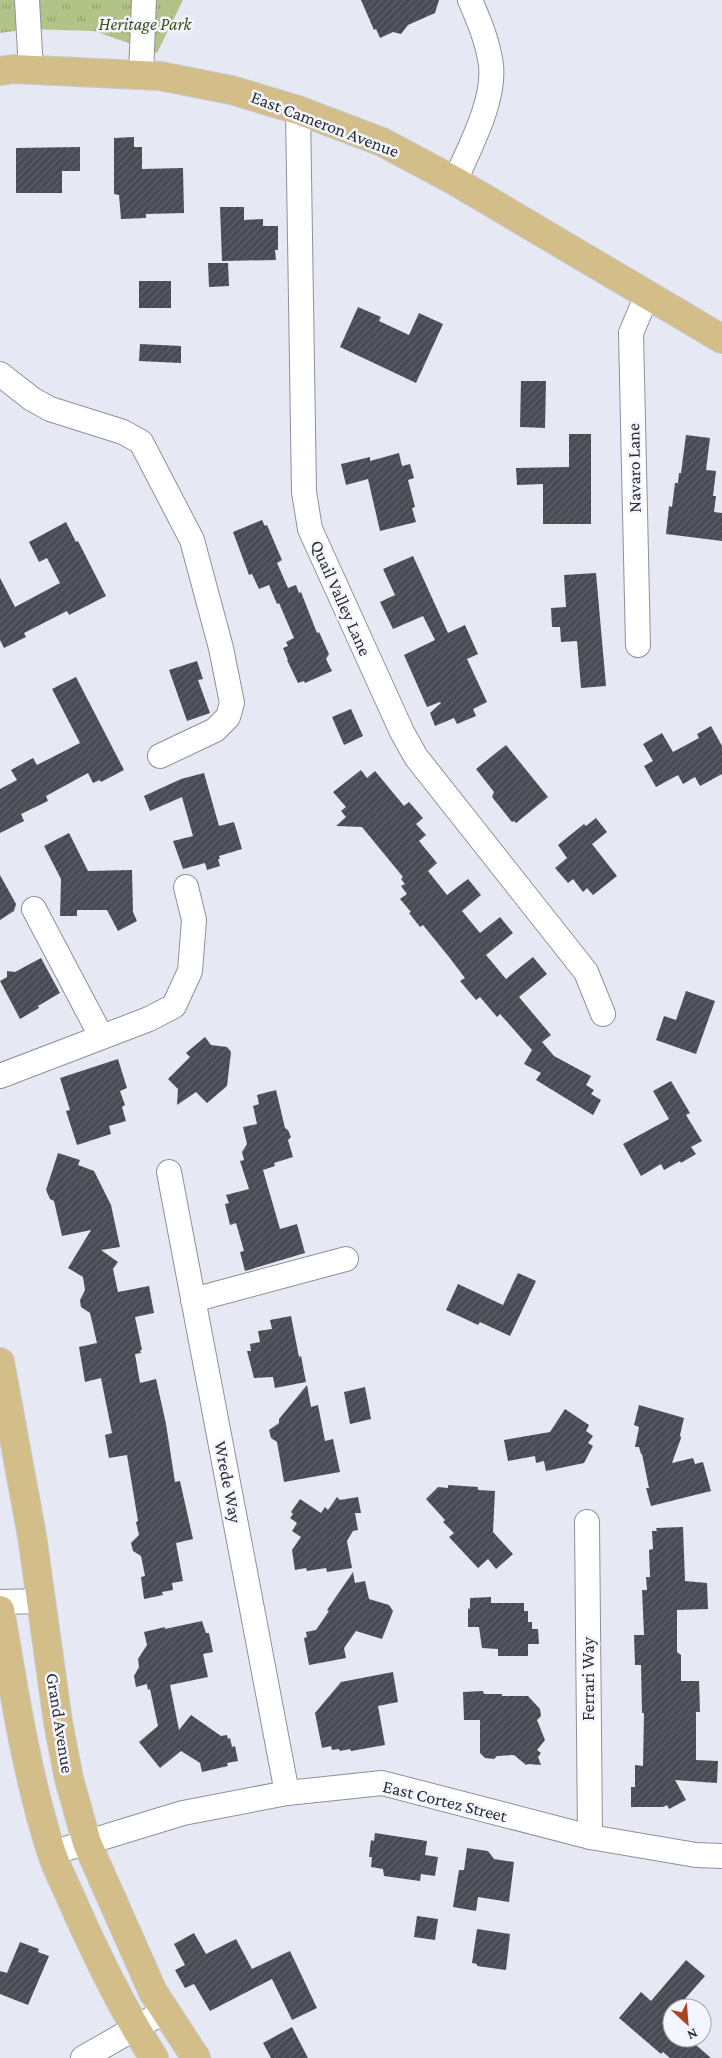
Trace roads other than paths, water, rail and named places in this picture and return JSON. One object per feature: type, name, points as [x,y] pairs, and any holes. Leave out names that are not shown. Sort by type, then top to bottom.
[{"type":"main road","name":"East Cameron Avenue","points":[[0,71],[31,70],[160,76],[231,90],[298,110],[382,142],[455,181],[722,339]]},
{"type":"main road","name":"Grand Avenue","points":[[0,1362],[32,1536],[58,1722],[69,1779],[87,1843],[153,1992],[196,2058]]},
{"type":"main road","points":[[0,1610],[22,1743],[33,1790],[52,1853],[96,1953],[136,2029],[154,2058]]},
{"type":"street","points":[[27,0],[31,70]]},
{"type":"street","points":[[141,75],[144,0]]},
{"type":"street","points":[[455,181],[488,99],[491,67],[485,36],[470,0]]},
{"type":"street","name":"Quail Valley Lane","points":[[298,110],[304,492],[310,528],[402,732],[416,758],[586,972],[603,1014]]},
{"type":"street","name":"Navaro Lane","points":[[638,644],[631,333],[647,295]]},
{"type":"street","points":[[0,374],[32,399],[50,409],[123,432],[141,442],[192,540],[221,648],[232,703],[228,717],[215,730],[160,756]]},
{"type":"street","points":[[0,1076],[101,1036],[150,1019],[174,1006],[190,971],[194,920],[186,887]]},
{"type":"street","points":[[34,909],[101,1036]]},
{"type":"street","name":"Wrede Way","points":[[169,1172],[287,1792]]},
{"type":"street","points":[[193,1300],[346,1259]]},
{"type":"street","name":"Ferrari Way","points":[[587,1522],[590,1837]]},
{"type":"street","points":[[0,1602],[41,1601]]},
{"type":"street","name":"East Cortez Street","points":[[52,1853],[184,1813],[287,1792],[382,1783],[590,1837],[696,1855],[722,1856]]},
{"type":"street","points":[[83,2058],[165,2011]]},
{"type":"park label","name":"Heritage Park","points":[[145,24]]}]
